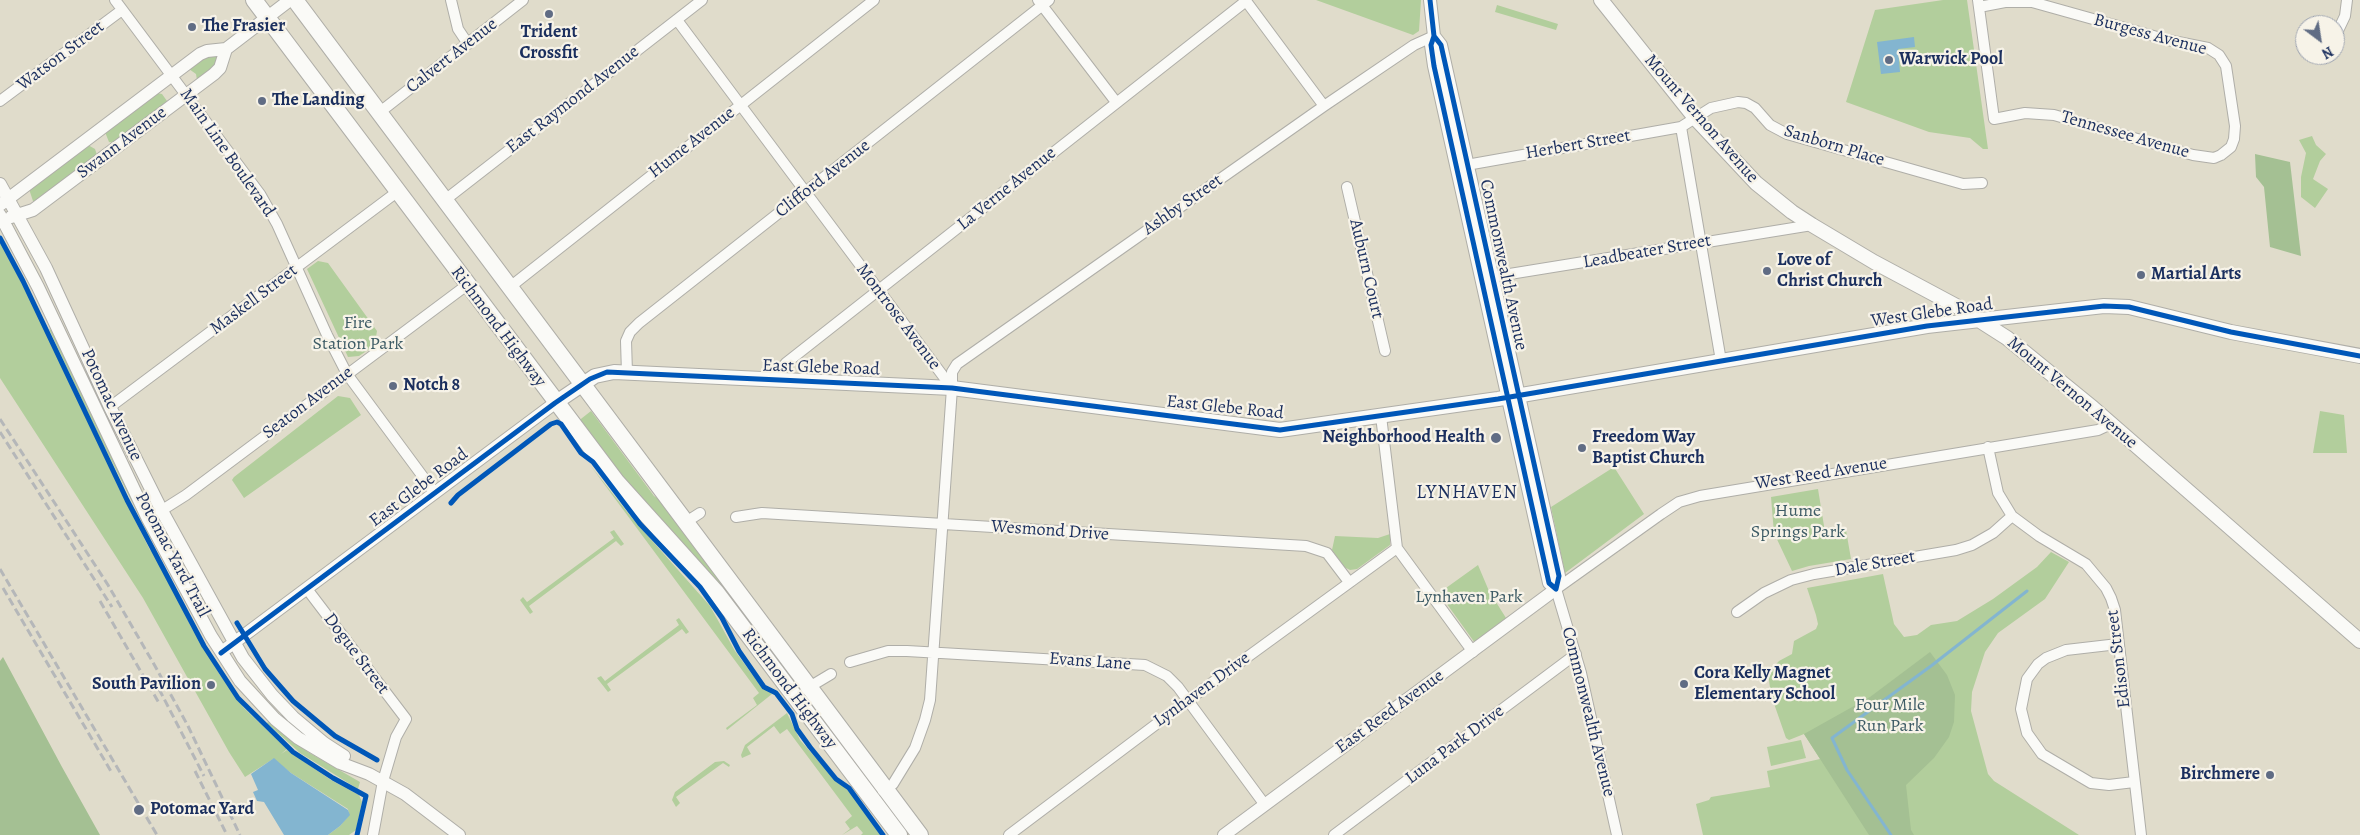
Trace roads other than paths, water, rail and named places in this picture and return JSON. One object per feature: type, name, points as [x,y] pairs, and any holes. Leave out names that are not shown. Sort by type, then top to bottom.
[{"type":"highway","name":"Richmond Highway","points":[[254,0],[466,285],[616,482],[716,592],[802,691],[886,790],[920,835]]},
{"type":"highway","name":"Richmond Highway","points":[[294,0],[380,112],[686,522],[802,691],[871,798],[899,835]]},
{"type":"main road","name":"Mount Vernon Avenue","points":[[1601,0],[1695,118],[1756,183],[1792,212],[1812,225],[1978,319],[2006,338],[2111,424],[2360,641]]},
{"type":"main road","name":"West Glebe Road","points":[[1512,396],[1927,326],[2104,306],[2123,306],[2231,332],[2360,356]]},
{"type":"main road","name":"East Glebe Road","points":[[556,403],[595,376],[607,372],[627,372],[952,388],[1266,429],[1296,428],[1512,396]]},
{"type":"street","name":"Main Line Boulevard","points":[[115,0],[260,194],[277,224],[333,348],[347,374],[435,493]]},
{"type":"street","name":"Swann Avenue","points":[[5,202],[203,53],[226,49],[290,0]]},
{"type":"street","points":[[451,0],[458,29],[468,44]]},
{"type":"street","name":"Calvert Avenue","points":[[380,112],[524,0]]},
{"type":"street","name":"East Raymond Avenue","points":[[445,200],[702,0]]},
{"type":"street","name":"Hume Avenue","points":[[510,287],[874,0]]},
{"type":"street","name":"Commonwealth Avenue","points":[[1430,0],[1434,36],[1432,45],[1434,66],[1462,165],[1512,396],[1549,584],[1556,590],[1576,654],[1617,835]]},
{"type":"street","points":[[2345,16],[2347,0]]},
{"type":"street","points":[[1246,1],[1324,106]]},
{"type":"street","name":"La Verne Avenue","points":[[771,380],[786,363],[1246,1]]},
{"type":"street","points":[[1043,2],[1116,102]]},
{"type":"street","name":"Clifford Avenue","points":[[627,372],[625,348],[633,328],[806,193],[1043,2]]},
{"type":"street","name":"Burgess Avenue","points":[[1979,4],[2032,2],[2168,40],[2208,48],[2219,54],[2226,66],[2235,126]]},
{"type":"street","name":"Tennessee Avenue","points":[[1979,4],[1994,119],[2026,113],[2054,115],[2193,155],[2214,158],[2221,156],[2231,147],[2235,126]]},
{"type":"street","name":"Watson Street","points":[[0,101],[122,10]]},
{"type":"street","name":"Montrose Avenue","points":[[677,20],[952,388],[931,692],[923,727],[905,767],[893,784],[871,798]]},
{"type":"street","name":"Ashby Street","points":[[952,388],[952,372],[958,364],[1324,106],[1414,45],[1434,36]]},
{"type":"street","name":"Swann Avenue","points":[[1,217],[19,215],[33,210],[217,71],[226,49]]},
{"type":"street","name":"Sanborn Place","points":[[1695,118],[1711,108],[1725,104],[1746,103],[1755,108],[1778,130],[1787,134],[1963,184],[1982,183]]},
{"type":"street","name":"Herbert Street","points":[[1462,165],[1681,127],[1695,118]]},
{"type":"street","points":[[1681,127],[1721,361]]},
{"type":"street","name":"Potomac Avenue","points":[[0,184],[5,202],[19,215],[62,299],[110,407],[162,511],[234,644],[261,683],[293,717],[324,743],[369,774]]},
{"type":"street","name":"Auburn Court","points":[[1347,188],[1384,351]]},
{"type":"street","name":"Maskell Street","points":[[110,407],[397,192]]},
{"type":"street","name":"Potomac Avenue","points":[[1,217],[38,287],[148,519],[222,653],[249,692],[287,730],[333,759],[369,774],[419,802],[459,835]]},
{"type":"street","name":"Leadbeater Street","points":[[1487,278],[1812,225]]},
{"type":"street","name":"Seaton Avenue","points":[[148,519],[186,496],[466,285]]},
{"type":"street","name":"East Glebe Road","points":[[222,653],[556,403]]},
{"type":"street","points":[[1381,416],[1397,548],[1473,652]]},
{"type":"street","name":"West Reed Avenue","points":[[1556,590],[1679,502],[1726,490],[2098,430],[2111,424]]},
{"type":"street","name":"Edison Street","points":[[1988,447],[1998,493],[2012,516],[2038,536],[2075,556],[2095,573],[2111,598],[2115,610],[2141,835]]},
{"type":"street","points":[[686,522],[700,513]]},
{"type":"street","name":"Wesmond Drive","points":[[736,517],[762,513],[1306,546],[1327,553],[1349,582]]},
{"type":"street","name":"Dale Street","points":[[1737,612],[1764,593],[1792,580],[1814,574],[1956,550],[1972,545],[1992,533],[2012,516]]},
{"type":"street","name":"Lynhaven Drive","points":[[1009,835],[1187,701],[1397,548]]},
{"type":"street","name":"Dogue Street","points":[[307,589],[406,719],[396,737],[382,781]]},
{"type":"street","name":"East Reed Avenue","points":[[1224,835],[1556,590]]},
{"type":"street","points":[[2118,644],[2066,650],[2046,658],[2038,664],[2027,678],[2020,709],[2027,733],[2042,754],[2091,783],[2110,785],[2134,782]]},
{"type":"street","name":"Evans Lane","points":[[850,662],[888,651],[935,652],[1145,665],[1166,676],[1265,805]]},
{"type":"street","name":"Luna Park Drive","points":[[1334,835],[1576,654]]},
{"type":"street","points":[[802,691],[831,674]]},
{"type":"street","points":[[373,835],[382,781]]},
{"type":"water","name":"Warwick Pool","points":[[1914,37],[1915,47],[1898,49],[1900,72],[1881,74],[1877,42]]},
{"type":"water","points":[[274,758],[291,773],[348,810],[350,815],[328,835],[284,835],[264,802],[257,801],[253,792],[258,790],[251,774]]},
{"type":"waterway","points":[[1891,835],[1847,770],[1832,738],[1931,666],[2027,591]]},
{"type":"railway","points":[[0,419],[108,585],[155,666],[188,726],[240,835]]},
{"type":"railway","points":[[0,432],[112,607]]},
{"type":"railway","points":[[0,569],[157,835]]},
{"type":"railway","points":[[3,588],[112,773]]},
{"type":"railway","points":[[100,601],[159,703]]},
{"type":"railway","points":[[159,689],[204,776]]},
{"type":"railway","points":[[195,771],[227,835]]},
{"type":"place","name":"Trident Crossfit","points":[[549,14]]},
{"type":"place","name":"The Frasier","points":[[192,27]]},
{"type":"place","name":"Warwick Pool","points":[[1889,60]]},
{"type":"place","name":"The Landing","points":[[262,101]]},
{"type":"place","name":"Love of Christ Church","points":[[1767,271]]},
{"type":"place","name":"Martial Arts","points":[[2141,275]]},
{"type":"place","name":"Notch 8","points":[[393,386]]},
{"type":"place","name":"Neighborhood Health","points":[[1496,438]]},
{"type":"place","name":"Freedom Way Baptist Church","points":[[1582,448]]},
{"type":"place","name":"Cora Kelly Magnet Elementary School","points":[[1684,684]]},
{"type":"place","name":"South Pavilion","points":[[211,685]]},
{"type":"place","name":"Birchmere","points":[[2270,775]]},
{"type":"place","name":"Potomac Yard","points":[[139,810]]},
{"type":"district","name":"LYNHAVEN","points":[[1467,493]]},
{"type":"park label","name":"Fire Station Park","points":[[358,334]]},
{"type":"park label","name":"Hume Springs Park","points":[[1798,522]]},
{"type":"park label","name":"Lynhaven Park","points":[[1469,598]]},
{"type":"park label","name":"Four Mile Run Park","points":[[1890,716]]}]
